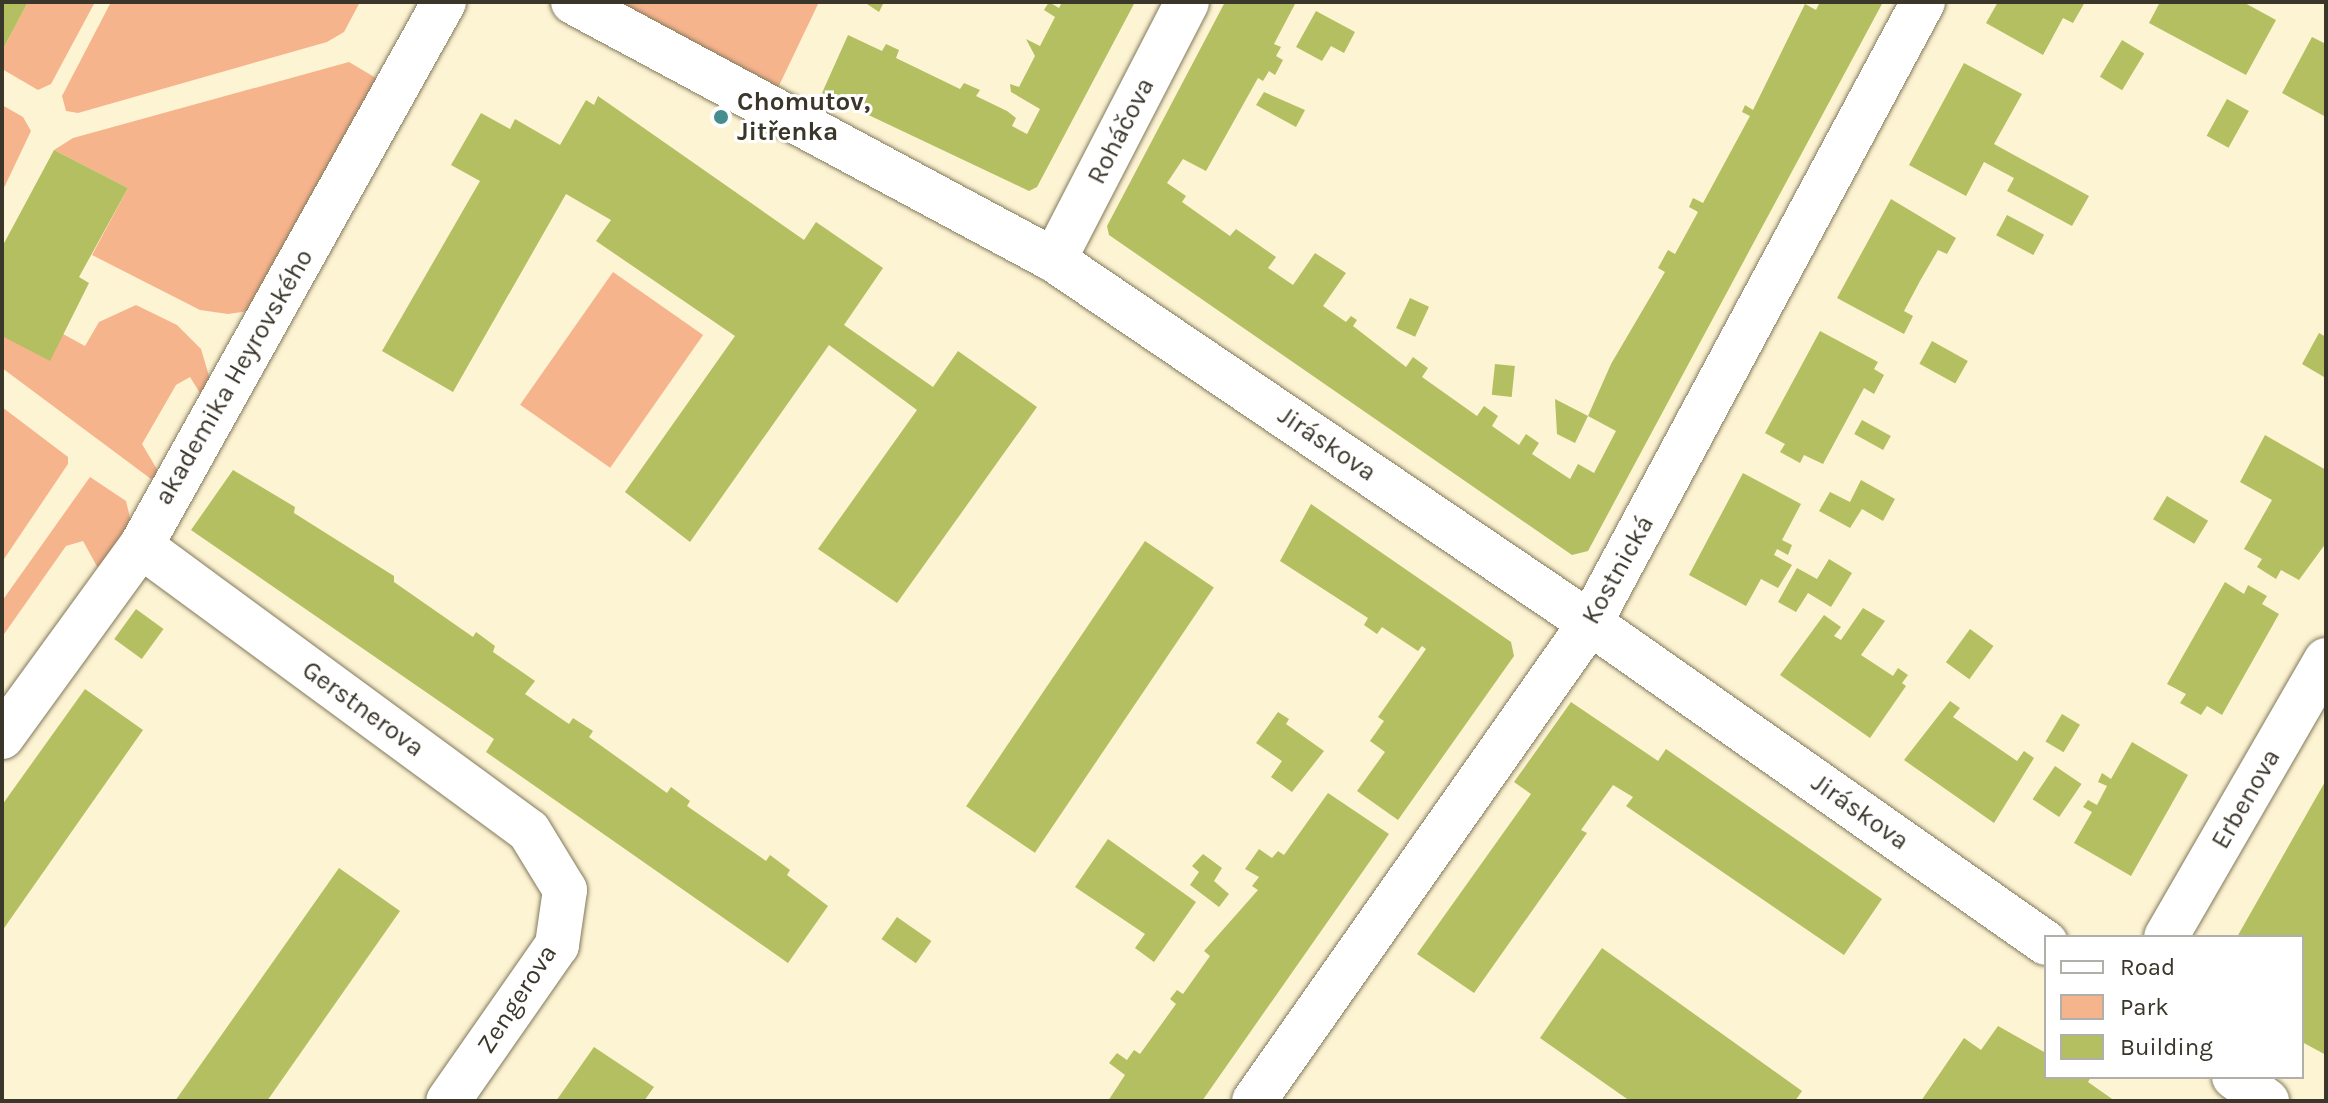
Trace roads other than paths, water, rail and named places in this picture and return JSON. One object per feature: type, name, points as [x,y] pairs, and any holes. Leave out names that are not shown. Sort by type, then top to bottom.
[{"type":"street","name":"akademika Heyrovského","points":[[2,737],[141,546],[444,2]]},
{"type":"street","name":"Jiráskova","points":[[573,2],[1054,260],[1590,623],[2044,942]]},
{"type":"street","name":"Roháčova","points":[[1054,260],[1187,2]]},
{"type":"street","name":"Kostnická","points":[[1254,1101],[1590,623],[1923,2]]},
{"type":"street","name":"Gerstnerova","points":[[141,546],[529,831],[565,890]]},
{"type":"street","name":"Erbenova","points":[[2167,935],[2326,660]]},
{"type":"street","name":"Zengerova","points":[[448,1101],[557,945],[565,890]]},
{"type":"street","points":[[2237,1079],[2267,1101]]},
{"type":"place","name":"Chomutov, Jitřenka","points":[[721,117]]}]
